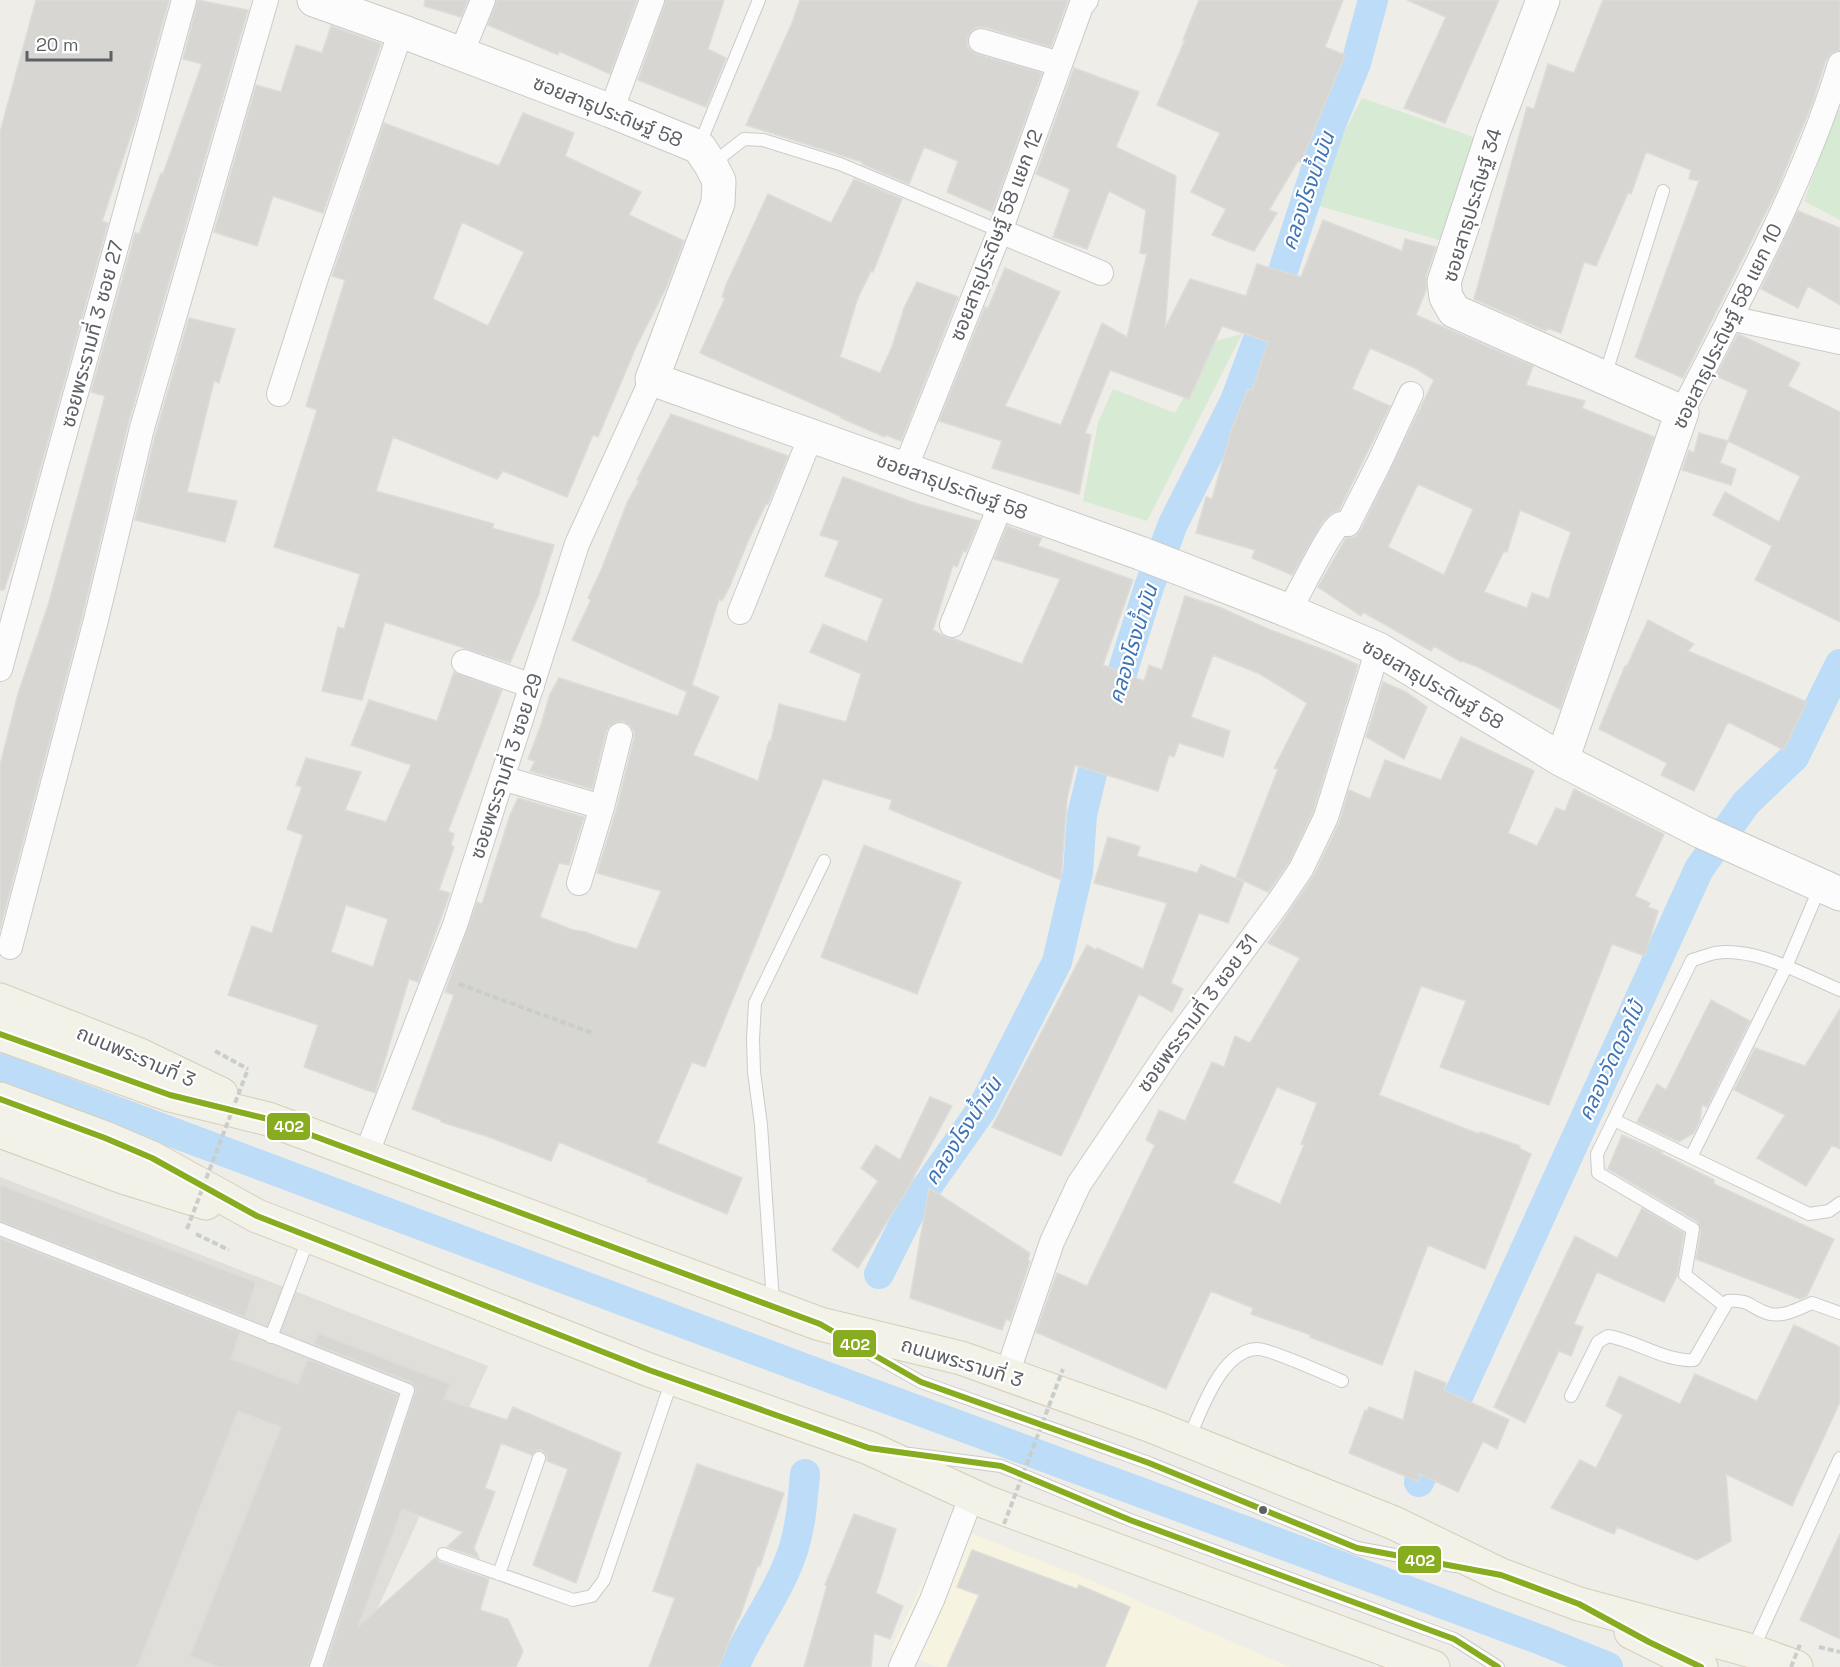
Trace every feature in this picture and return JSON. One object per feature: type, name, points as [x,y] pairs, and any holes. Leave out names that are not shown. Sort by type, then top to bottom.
[{"type":"main road","name":"ถนนพระรามที่ 3","points":[[0,1000],[140,1055],[268,1119]]},
{"type":"main road","name":"ถนนพระรามที่ 3","points":[[0,1034],[162,1092],[268,1119],[820,1324],[961,1358],[1006,1374],[1187,1440],[1394,1523],[1501,1575],[1579,1604],[1752,1651],[1799,1654]]},
{"type":"main road","points":[[0,1099],[152,1158],[257,1216]]},
{"type":"main road","points":[[0,1131],[162,1190],[257,1216],[672,1378],[869,1448],[972,1496],[1433,1667]]},
{"type":"main road","name":"ถนนพระรามที่ 3","points":[[1579,1604],[1701,1667]]},
{"type":"street","name":"ซอยพระรามที่ 3 ซอย 27","points":[[0,669],[184,0]]},
{"type":"street","points":[[10,947],[93,631],[142,428],[266,0]]},
{"type":"street","name":"ซอยสาธุประดิษฐ์ 58","points":[[314,0],[611,111],[705,156]]},
{"type":"street","points":[[461,54],[483,0]]},
{"type":"street","points":[[611,111],[652,0]]},
{"type":"street","name":"ซอยสาธุประดิษฐ์ 58 แยก 12","points":[[905,469],[1000,231],[1081,6],[1086,0]]},
{"type":"street","name":"ซอยสาธุประดิษฐ์ 34","points":[[1543,0],[1494,130],[1444,282],[1446,297],[1454,311],[1682,412]]},
{"type":"street","points":[[279,394],[316,278],[401,31]]},
{"type":"street","points":[[981,41],[1060,64]]},
{"type":"street","name":"ซอยสาธุประดิษฐ์ 58 แยก 10","points":[[1562,760],[1682,412],[1787,202],[1833,87],[1840,63]]},
{"type":"street","points":[[652,379],[718,203],[719,181],[705,156]]},
{"type":"street","points":[[1000,231],[1101,273]]},
{"type":"street","points":[[1730,318],[1840,342]]},
{"type":"street","name":"ซอยสาธุประดิษฐ์ 58","points":[[652,379],[1181,569],[1378,649],[1562,760],[1702,832],[1830,890]]},
{"type":"street","name":"ซอยพระรามที่ 3 ซอย 29","points":[[366,1155],[455,925],[577,544],[652,379]]},
{"type":"street","points":[[1289,611],[1330,533],[1338,525],[1348,524],[1412,394]]},
{"type":"street","points":[[740,612],[811,436]]},
{"type":"street","points":[[952,625],[1001,504]]},
{"type":"street","name":"ซอยพระรามที่ 3 ซอย 31","points":[[1006,1374],[1052,1242],[1079,1184],[1172,1046],[1301,869],[1326,817],[1378,649]]},
{"type":"street","points":[[465,662],[531,686]]},
{"type":"street","points":[[579,883],[602,807],[620,735]]},
{"type":"street","points":[[502,778],[602,807]]},
{"type":"street","points":[[907,1665],[972,1496]]},
{"type":"lane","points":[[705,156],[759,0]]},
{"type":"lane","points":[[705,156],[744,139],[763,140],[840,164],[1000,231]]},
{"type":"lane","points":[[1605,378],[1663,191]]},
{"type":"lane","points":[[773,1307],[761,1125],[754,1072],[755,1003],[824,861]]},
{"type":"lane","points":[[1692,1157],[1786,967],[1830,890]]},
{"type":"lane","points":[[1725,1306],[1685,1275],[1693,1229],[1598,1173],[1597,1154],[1692,960],[1716,953],[1747,954],[1786,967],[1840,990]]},
{"type":"lane","points":[[1614,1119],[1809,1214],[1829,1211],[1840,1203]]},
{"type":"lane","points":[[0,1229],[408,1390],[316,1667]]},
{"type":"lane","points":[[271,1337],[309,1236]]},
{"type":"lane","points":[[1571,1396],[1598,1342],[1608,1336],[1682,1360],[1694,1360],[1728,1301],[1742,1300],[1770,1314],[1788,1313],[1812,1303],[1840,1313]]},
{"type":"lane","points":[[820,1324],[921,1382],[1149,1463],[1357,1548],[1501,1575]]},
{"type":"lane","points":[[1187,1440],[1222,1370],[1240,1352],[1258,1348],[1342,1381]]},
{"type":"lane","points":[[443,1554],[573,1600],[592,1596],[604,1580],[672,1378]]},
{"type":"lane","points":[[869,1448],[1001,1466],[1130,1520],[1454,1639],[1498,1667]]},
{"type":"lane","points":[[499,1574],[539,1458]]},
{"type":"lane","points":[[1752,1651],[1840,1458]]},
{"type":"path","points":[[436,976],[592,1033]]},
{"type":"path","points":[[215,1051],[248,1069],[187,1229],[229,1250]]},
{"type":"path","points":[[1004,1524],[1063,1369]]},
{"type":"path","points":[[1791,1667],[1799,1654]]},
{"type":"shaded area","points":[[0,1177],[488,1366],[351,1667],[0,1667]]},
{"type":"shaded area","points":[[950,1525],[1090,1580],[1290,1667],[938,1667],[891,1649]]},
{"type":"green space","points":[[1362,98],[1479,139],[1443,241],[1319,206],[1340,140]]},
{"type":"green space","points":[[1838,109],[1840,110],[1840,220],[1804,201]]},
{"type":"green space","points":[[1242,334],[1147,521],[1083,501],[1098,423],[1113,389],[1175,413],[1215,341]]},
{"type":"building","points":[[36,0],[169,0],[136,120],[102,221],[108,223],[19,545],[4,590],[0,590],[0,132]]},
{"type":"building","points":[[198,0],[248,10],[128,424],[82,617],[0,929],[0,765],[18,694],[49,602],[105,396],[91,392],[135,233],[139,234],[161,173],[163,174],[202,64],[183,59]]},
{"type":"building","points":[[425,0],[468,0],[461,17],[424,6]]},
{"type":"building","points":[[497,0],[637,0],[610,74],[559,51],[558,55],[488,25]]},
{"type":"building","points":[[666,0],[724,0],[708,49],[726,58],[706,107],[638,80]]},
{"type":"building","points":[[800,0],[1068,0],[1051,47],[984,27],[972,30],[968,36],[967,45],[976,54],[1042,73],[992,212],[947,192],[958,161],[924,147],[909,184],[862,164],[862,162],[746,125]]},
{"type":"building","points":[[1199,0],[1343,0],[1325,47],[1345,55],[1301,162],[1298,161],[1269,210],[1277,213],[1254,251],[1212,235],[1226,209],[1191,192],[1220,133],[1157,105],[1185,40],[1183,40]]},
{"type":"building","points":[[1407,0],[1499,0],[1445,123],[1404,108],[1446,17]]},
{"type":"building","points":[[1603,0],[1840,0],[1840,50],[1831,53],[1826,60],[1812,104],[1776,192],[1683,378],[1635,357],[1699,181],[1689,179],[1691,170],[1646,152],[1631,194],[1628,193],[1596,266],[1584,262],[1561,333],[1547,328],[1546,331],[1474,299],[1527,107],[1534,109],[1548,64],[1574,73]]},
{"type":"building","points":[[331,26],[381,44],[323,213],[273,196],[257,246],[214,232],[256,85],[281,92],[296,45],[322,53]]},
{"type":"building","points":[[1074,68],[1139,92],[1116,147],[1176,176],[1165,328],[1190,279],[1246,296],[1257,264],[1301,277],[1323,220],[1402,251],[1405,239],[1436,247],[1426,276],[1426,290],[1416,315],[1533,366],[1526,385],[1585,401],[1582,408],[1654,437],[1560,709],[1478,667],[1461,662],[1434,646],[1431,651],[1363,612],[1361,616],[1318,587],[1346,538],[1355,537],[1361,530],[1434,380],[1415,368],[1370,348],[1352,389],[1390,406],[1339,510],[1323,521],[1292,575],[1252,558],[1255,550],[1196,533],[1206,497],[1212,499],[1232,428],[1248,389],[1252,390],[1268,342],[1222,326],[1189,399],[1110,370],[1085,433],[1091,435],[1079,494],[992,468],[1002,441],[939,421],[985,307],[988,308],[1005,268],[1060,292],[1005,406],[1061,425],[1102,323],[1127,337],[1147,254],[1140,253],[1146,210],[1109,191],[1087,249],[1053,237],[1070,189],[1036,174]],"holes":[[[1418,484],[1473,509],[1444,575],[1388,547]],[[1520,510],[1571,532],[1549,599],[1532,593],[1527,608],[1484,592],[1504,551],[1507,552]]]},
{"type":"building","points":[[523,113],[574,133],[565,156],[641,192],[629,215],[684,241],[666,288],[636,347],[598,437],[593,435],[567,497],[503,471],[497,479],[393,437],[376,491],[494,524],[492,528],[554,545],[540,592],[510,663],[385,622],[362,700],[322,691],[338,627],[344,629],[360,574],[274,547],[317,410],[306,406],[345,280],[332,276],[384,123],[499,166]],"holes":[[[462,222],[524,252],[488,326],[433,299]]]},
{"type":"building","points":[[854,179],[902,199],[873,272],[871,271],[857,300],[840,357],[880,373],[892,347],[904,308],[917,282],[958,297],[901,441],[886,435],[885,437],[841,418],[700,353],[725,298],[722,297],[726,285],[768,194],[831,223]]},
{"type":"building","points":[[1798,211],[1840,228],[1840,305],[1808,286],[1798,308],[1761,289]]},
{"type":"building","points":[[189,318],[235,329],[219,383],[214,381],[187,492],[237,501],[225,542],[135,520],[156,432]]},
{"type":"building","points":[[1738,334],[1800,363],[1788,386],[1840,412],[1840,622],[1755,580],[1772,546],[1713,515],[1725,492],[1779,522],[1800,476],[1728,441],[1748,390],[1716,376]]},
{"type":"building","points":[[671,414],[788,456],[768,504],[748,541],[730,586],[722,601],[719,599],[692,685],[719,697],[693,755],[758,781],[769,741],[771,741],[779,704],[846,722],[861,674],[810,652],[823,624],[867,642],[883,599],[825,576],[839,541],[820,535],[843,477],[918,504],[979,521],[966,552],[963,551],[957,567],[953,565],[933,630],[947,638],[1022,664],[1060,579],[994,559],[1007,526],[1042,538],[1038,546],[1133,580],[1103,665],[1144,681],[1149,665],[1162,670],[1185,596],[1219,607],[1358,665],[1313,812],[1289,862],[1268,892],[1236,877],[1278,769],[1274,768],[1307,703],[1260,674],[1213,655],[1191,717],[1230,731],[1223,757],[1179,743],[1174,757],[1169,755],[1158,791],[1075,765],[1067,799],[1061,880],[889,809],[892,800],[823,779],[705,1067],[692,1062],[657,1143],[742,1178],[727,1214],[559,1142],[551,1161],[489,1137],[441,1122],[441,1120],[412,1109],[454,995],[445,992],[477,902],[482,904],[510,815],[518,798],[584,817],[569,865],[559,863],[540,917],[573,930],[637,949],[661,891],[597,873],[616,811],[634,738],[630,725],[623,721],[609,726],[592,789],[530,771],[535,761],[528,759],[550,694],[559,678],[678,716],[687,692],[572,640],[591,600],[588,598],[627,503],[639,481],[637,480]]},
{"type":"building","points":[[1699,433],[1728,441],[1720,463],[1736,469],[1731,485],[1682,470],[1689,450],[1694,453]]},
{"type":"building","points":[[1648,620],[1694,644],[1688,651],[1807,702],[1784,750],[1728,722],[1694,791],[1661,775],[1667,763],[1599,729],[1625,666]]},
{"type":"building","points":[[454,672],[502,690],[448,831],[454,834],[451,845],[454,847],[439,890],[450,893],[418,982],[409,979],[375,1093],[304,1067],[318,1025],[228,995],[252,926],[272,933],[303,835],[287,829],[302,787],[296,785],[306,758],[361,772],[345,810],[386,822],[411,765],[351,745],[369,700],[437,721]],"holes":[[[346,905],[388,919],[373,967],[331,952]]]},
{"type":"building","points":[[1383,682],[1406,692],[1427,707],[1404,759],[1366,737]]},
{"type":"building","points":[[1461,737],[1534,771],[1508,833],[1537,846],[1556,808],[1565,811],[1574,789],[1664,834],[1635,896],[1650,903],[1648,907],[1658,911],[1645,956],[1612,944],[1549,1105],[1440,1067],[1466,1001],[1421,986],[1379,1095],[1479,1134],[1480,1132],[1520,1146],[1519,1148],[1531,1154],[1485,1269],[1428,1245],[1382,1365],[1310,1337],[1311,1335],[1251,1314],[1253,1308],[1211,1291],[1166,1389],[1036,1332],[1057,1273],[1087,1286],[1155,1145],[1146,1140],[1159,1110],[1185,1121],[1212,1062],[1224,1067],[1235,1036],[1250,1043],[1300,958],[1268,943],[1314,875],[1339,823],[1349,790],[1370,799],[1385,760],[1441,780]],"holes":[[[1277,1087],[1317,1103],[1301,1144],[1304,1145],[1280,1204],[1233,1183]]]},
{"type":"building","points":[[1108,837],[1140,847],[1137,856],[1197,873],[1201,865],[1244,882],[1228,923],[1199,913],[1171,983],[1183,989],[1172,1012],[1139,994],[1061,1156],[992,1127],[1087,945],[1143,969],[1167,903],[1094,883]]},
{"type":"building","points":[[864,845],[961,882],[917,994],[821,957]]},
{"type":"building","points":[[1711,1000],[1750,1021],[1707,1107],[1702,1105],[1700,1120],[1694,1133],[1679,1142],[1637,1122],[1657,1084],[1666,1090]]},
{"type":"building","points":[[1840,1009],[1840,1149],[1832,1145],[1806,1186],[1757,1158],[1785,1115],[1734,1090],[1755,1048],[1805,1066]]},
{"type":"building","points":[[930,1097],[952,1106],[914,1179],[858,1268],[832,1250],[878,1181],[861,1168],[876,1145],[900,1160]]},
{"type":"building","points":[[1622,1135],[1662,1152],[1660,1153],[1714,1180],[1714,1184],[1834,1239],[1807,1296],[1800,1299],[1696,1259],[1701,1230],[1698,1222],[1608,1169]]},
{"type":"building","points":[[0,1185],[256,1282],[245,1317],[0,1221]]},
{"type":"building","points":[[929,1188],[1030,1253],[1028,1260],[1030,1261],[1010,1321],[1006,1319],[1002,1330],[910,1298]]},
{"type":"building","points":[[1642,1208],[1684,1233],[1677,1276],[1664,1302],[1597,1272],[1574,1324],[1583,1327],[1571,1356],[1559,1351],[1525,1423],[1494,1407],[1575,1236],[1617,1258]]},
{"type":"building","points":[[0,1238],[240,1332],[231,1359],[298,1384],[308,1359],[398,1395],[308,1667],[218,1667],[190,1656],[281,1427],[238,1411],[137,1667],[0,1667]]},
{"type":"building","points":[[1794,1325],[1840,1347],[1840,1402],[1792,1506],[1726,1474],[1731,1541],[1697,1560],[1617,1527],[1614,1534],[1551,1508],[1580,1460],[1596,1468],[1623,1415],[1606,1406],[1619,1376],[1680,1404],[1695,1374],[1757,1401]]},
{"type":"building","points":[[318,1333],[450,1384],[444,1399],[507,1420],[513,1407],[621,1453],[576,1583],[533,1565],[568,1469],[547,1461],[547,1456],[542,1450],[537,1450],[532,1455],[501,1443],[485,1488],[495,1492],[474,1548],[479,1558],[447,1547],[463,1532],[402,1509],[358,1627],[436,1557],[440,1562],[489,1579],[480,1610],[508,1619],[523,1651],[516,1667],[325,1667],[416,1389],[411,1382],[314,1344]]},
{"type":"building","points":[[1415,1371],[1446,1383],[1444,1390],[1509,1420],[1497,1449],[1483,1441],[1458,1492],[1420,1474],[1419,1482],[1349,1453],[1365,1410],[1367,1411],[1369,1407],[1403,1420]]},
{"type":"building","points":[[697,1464],[784,1493],[760,1566],[758,1565],[719,1667],[649,1667],[675,1598],[653,1591]]},
{"type":"building","points":[[854,1514],[896,1529],[876,1593],[903,1606],[890,1639],[874,1633],[871,1667],[804,1667],[827,1586],[825,1585]]},
{"type":"building","points":[[1840,1534],[1840,1639],[1800,1620]]},
{"type":"building","points":[[972,1550],[1077,1589],[1079,1585],[1130,1607],[1105,1667],[947,1667],[979,1595],[957,1587]]},
{"type":"waterway","name":"คลองโรงน้ำมัน","points":[[879,1274],[912,1208],[982,1109],[1057,962],[1078,872],[1082,815],[1097,753],[1149,587],[1173,524],[1235,401],[1280,280],[1329,129],[1356,63],[1373,0]]},
{"type":"waterway","name":"คลองวัดดอกไม้","points":[[1419,1482],[1699,869],[1746,803],[1794,757],[1840,664]]},
{"type":"waterway","points":[[0,1068],[1541,1640],[1608,1667]]},
{"type":"waterway","name":"คลองโรงน้ำมัน","points":[[734,1667],[782,1578],[794,1547],[805,1474]]},
{"type":"transit line","name":"402","points":[[0,1034],[170,1095],[268,1119],[820,1324],[921,1382],[1149,1463],[1357,1548],[1501,1575],[1579,1604],[1701,1667]]},
{"type":"transit line","name":"402","points":[[0,1099],[152,1158],[257,1216],[649,1370],[869,1448],[1001,1466],[1130,1520],[1454,1639],[1498,1667]]}]
